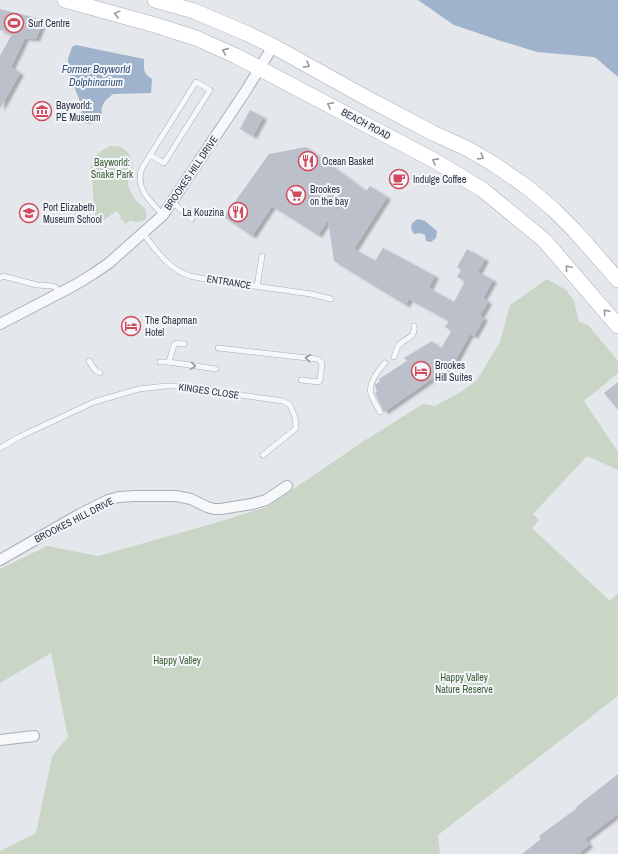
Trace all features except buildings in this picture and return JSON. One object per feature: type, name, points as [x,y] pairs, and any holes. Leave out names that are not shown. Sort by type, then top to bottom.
[{"type":"main road","name":"BEACH ROAD","points":[[65,0],[196,38],[260,68],[438,162],[483,190],[544,240],[618,326]]},
{"type":"main road","points":[[154,0],[172,4],[200,14],[248,34],[273,46],[433,133],[468,149],[527,187],[575,230],[617,279]]},
{"type":"street","name":"BROOKES HILL DRIVE","points":[[0,324],[75,285],[109,263],[163,216],[247,89],[273,46]]},
{"type":"street","name":"BROOKES HILL DRIVE","points":[[0,560],[80,514],[108,500],[119,497],[176,496],[191,499],[207,507],[221,509],[266,500],[287,486]]},
{"type":"street","points":[[0,740],[34,736]]},
{"type":"lane","points":[[150,155],[164,163],[210,90],[196,82],[150,155],[140,173],[141,188],[163,216]]},
{"type":"lane","points":[[172,202],[192,219]]},
{"type":"lane","name":"ENTRANCE","points":[[144,233],[170,266],[189,276],[311,294],[331,299]]},
{"type":"lane","points":[[257,286],[262,256]]},
{"type":"lane","points":[[1,275],[37,285],[52,286],[55,287],[60,293]]},
{"type":"lane","points":[[394,357],[399,345],[414,334],[414,326]]},
{"type":"lane","points":[[169,362],[174,345],[176,343],[184,344]]},
{"type":"lane","points":[[218,348],[319,360],[322,362],[319,382],[301,380]]},
{"type":"lane","points":[[90,361],[95,370],[100,373]]},
{"type":"lane","points":[[160,362],[216,369]]},
{"type":"lane","points":[[380,412],[372,396],[371,388],[379,370],[385,363]]},
{"type":"lane","name":"KINGES CLOSE","points":[[0,448],[94,402],[139,389],[174,386],[278,400],[290,405],[295,417],[296,428],[263,455]]},
{"type":"green space","name":"Bayworld: Snake Park","points":[[111,146],[118,146],[126,151],[132,160],[132,168],[128,185],[133,197],[146,211],[147,215],[145,220],[136,222],[130,220],[126,224],[116,211],[103,221],[98,215],[95,217],[91,168],[93,160],[98,154]]},
{"type":"green space","name":"Happy Valley","points":[[547,279],[566,290],[574,301],[579,322],[588,325],[618,361],[618,373],[584,401],[618,452],[618,470],[587,456],[533,514],[539,520],[532,528],[610,601],[617,594],[618,595],[618,696],[438,835],[440,854],[0,854],[0,851],[36,833],[52,756],[68,737],[51,653],[0,683],[0,569],[47,546],[98,556],[267,507],[364,441],[423,404],[435,406],[464,390],[477,380],[500,342],[510,305]]},
{"type":"water","points":[[418,0],[618,0],[618,77],[593,57],[537,52],[454,25]]},
{"type":"water","name":"Former Bayworld Dolphinarium","points":[[76,45],[144,59],[145,71],[152,79],[151,93],[113,94],[103,105],[101,117],[97,121],[93,123],[83,123],[80,118],[82,109],[68,71],[68,59],[72,47]]},
{"type":"water","points":[[418,219],[425,221],[437,231],[436,238],[431,242],[426,241],[425,235],[420,233],[414,234],[411,229],[412,223]]},
{"type":"place","name":"Surf Centre","points":[[14,23]]},
{"type":"place","name":"Bayworld: PE Museum","points":[[42,111]]},
{"type":"place","name":"Ocean Basket","points":[[308,161]]},
{"type":"place","name":"Indulge Coffee","points":[[399,179]]},
{"type":"place","name":"Brookes on the bay","points":[[296,195]]},
{"type":"place","name":"La Kouzina","points":[[238,212]]},
{"type":"place","name":"Port Elizabeth Museum School","points":[[29,213]]},
{"type":"place","name":"The Chapman Hotel","points":[[131,326]]},
{"type":"place","name":"Brookes Hill Suites","points":[[421,371]]},
{"type":"park label","name":"Happy Valley Nature Reserve","points":[[464,682]]}]
